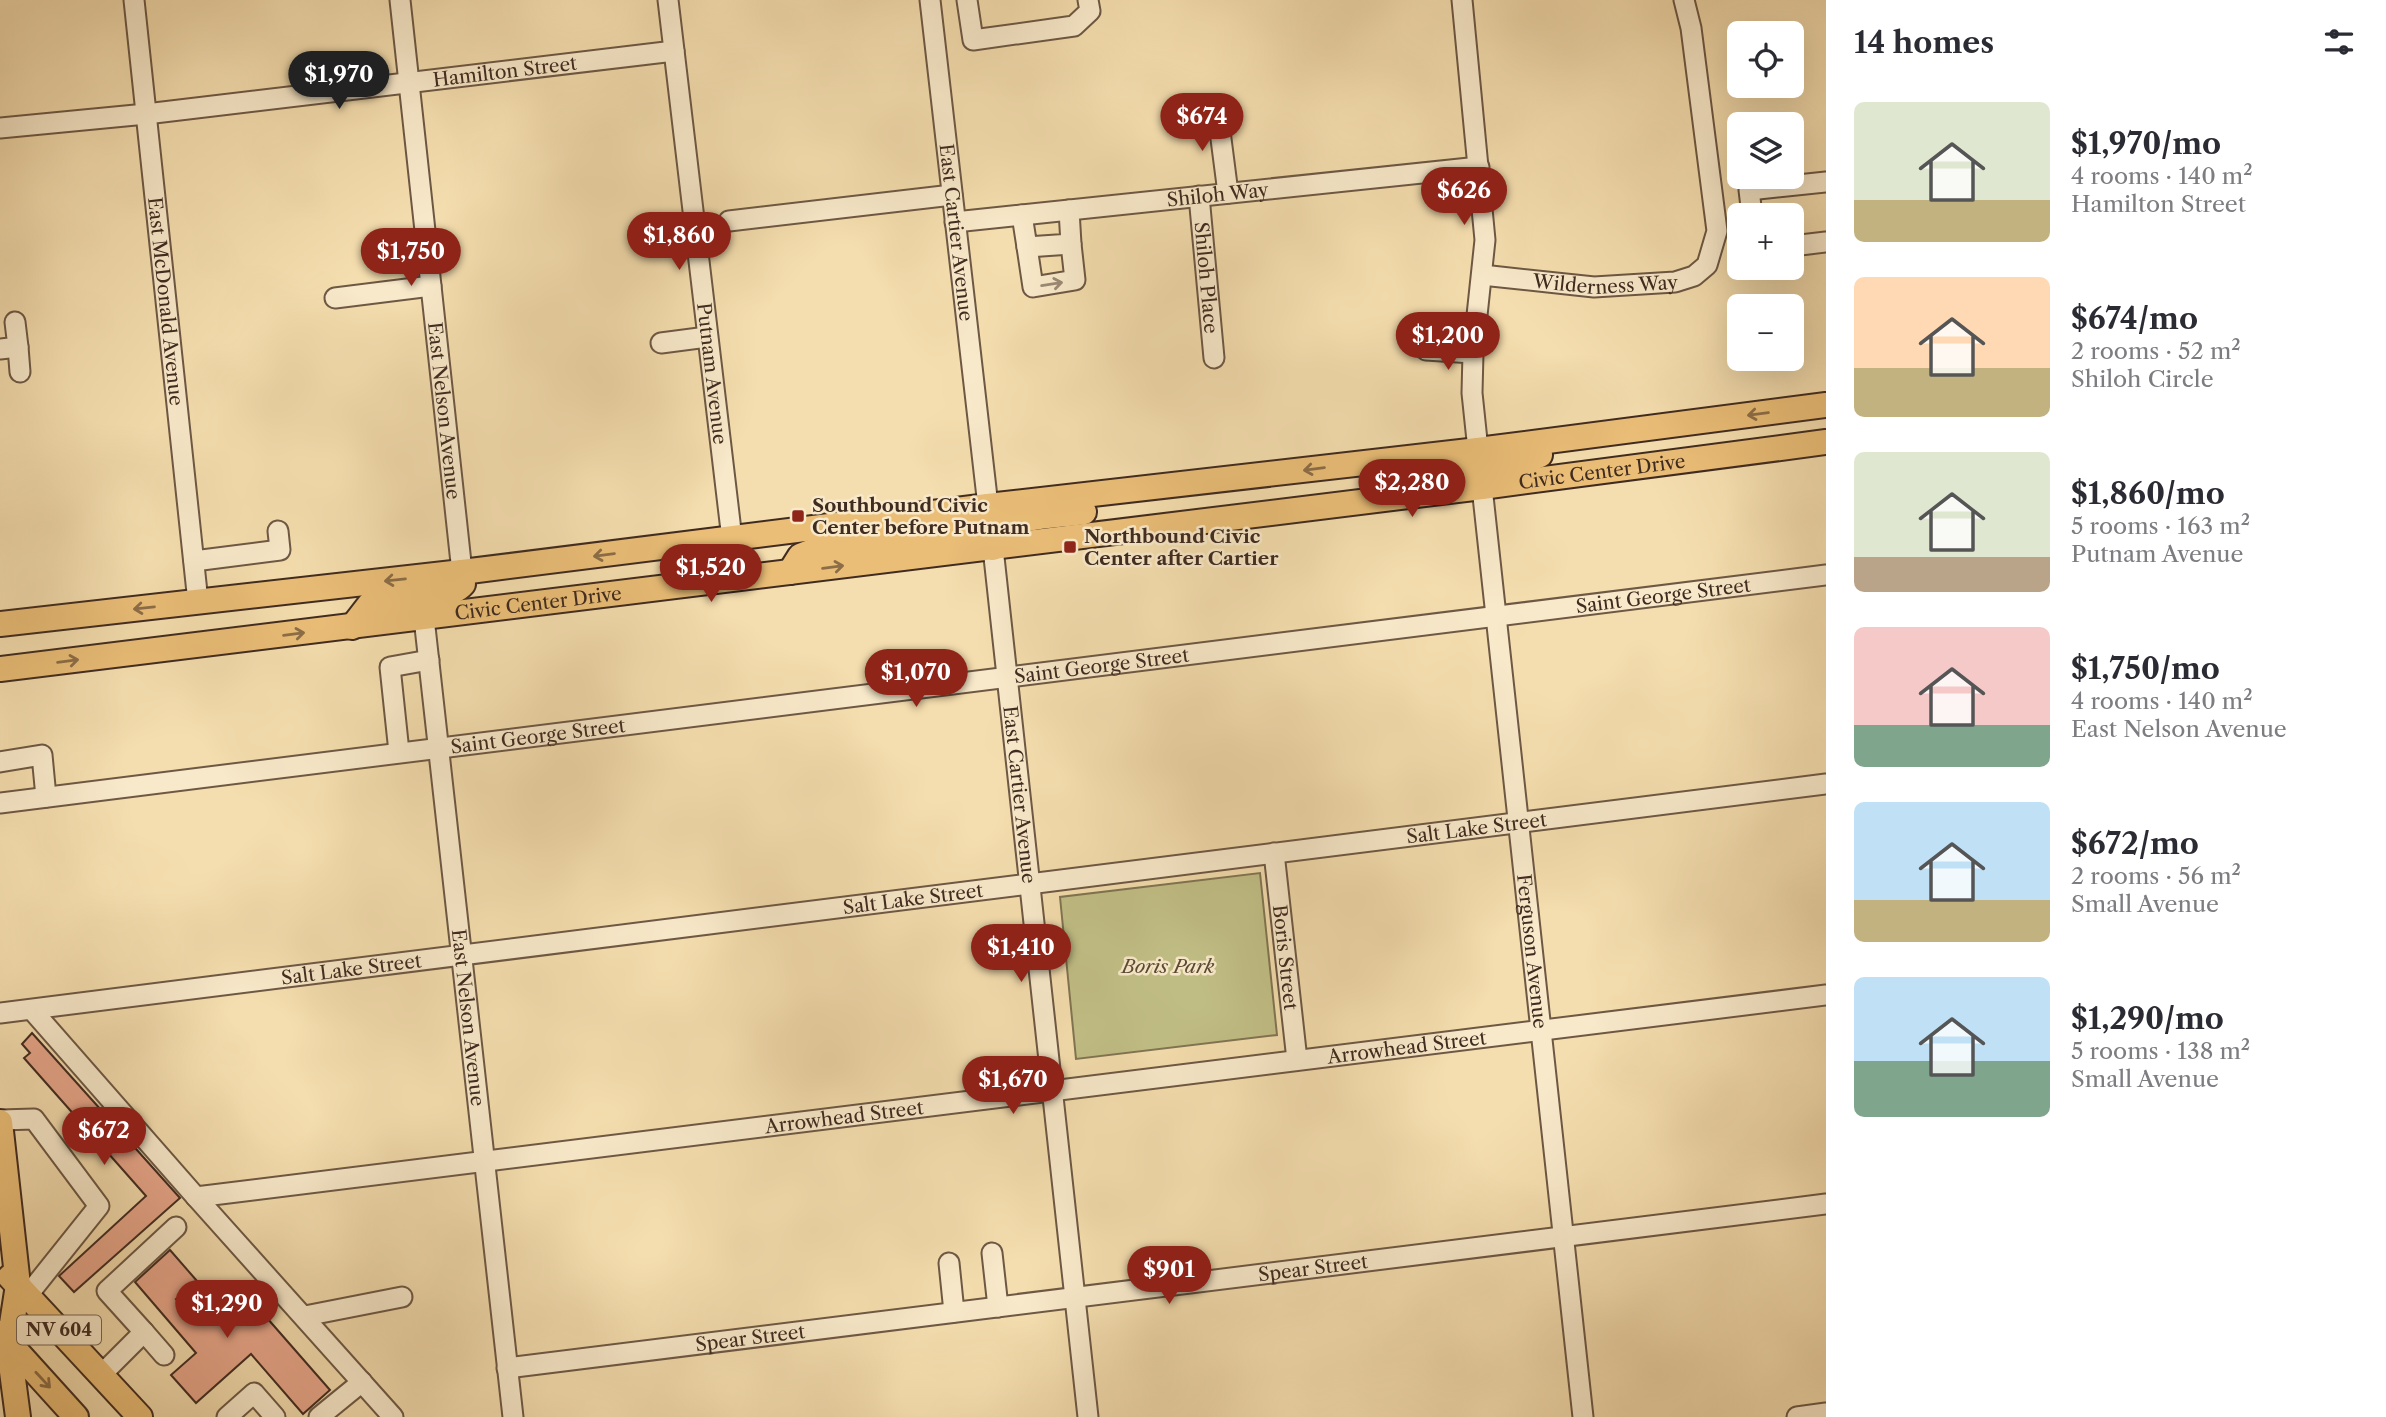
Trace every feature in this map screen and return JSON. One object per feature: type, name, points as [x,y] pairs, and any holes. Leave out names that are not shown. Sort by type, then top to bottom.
[{"type":"main road","name":"Civic Center Drive","points":[[0,624],[462,572],[988,506],[1478,450],[1826,405]]},
{"type":"main road","points":[[1482,487],[1484,479],[1502,465],[1523,462],[1597,435]]},
{"type":"main road","name":"Civic Center Drive","points":[[0,670],[1826,442]]},
{"type":"main road","points":[[1354,503],[1445,473],[1469,470],[1476,462],[1478,450]]},
{"type":"main road","points":[[993,548],[995,533],[1003,526],[1024,520],[1162,501],[1173,498],[1184,484]]},
{"type":"main road","points":[[790,572],[800,556],[813,551],[975,529],[985,524],[988,506]]},
{"type":"main road","points":[[352,627],[369,605],[441,596],[457,591],[463,584],[462,572]]},
{"type":"main road","points":[[0,1121],[22,1290],[4,1338]]},
{"type":"main road","name":"NV 604","points":[[0,1267],[140,1417]]},
{"type":"main road","points":[[0,1309],[18,1417]]},
{"type":"main road","name":"NV 604","points":[[4,1338],[76,1417]]},
{"type":"street","name":"East McDonald Avenue","points":[[134,0],[198,602]]},
{"type":"street","name":"East Nelson Avenue","points":[[400,0],[462,572]]},
{"type":"street","name":"Putnam Avenue","points":[[668,0],[732,539]]},
{"type":"street","name":"East Cartier Avenue","points":[[930,0],[988,506]]},
{"type":"street","points":[[967,0],[973,40],[1074,26],[1090,11],[1088,0]]},
{"type":"street","points":[[1462,0],[1485,240],[1473,353],[1472,393],[1478,450]]},
{"type":"street","name":"Wilderness Way","points":[[1482,275],[1594,287],[1675,282],[1694,276],[1707,265],[1717,231],[1690,27],[1684,0]]},
{"type":"street","name":"Hamilton Street","points":[[0,128],[146,114],[674,51]]},
{"type":"street","points":[[1217,108],[1228,193]]},
{"type":"street","name":"Shiloh Way","points":[[955,222],[1479,167]]},
{"type":"street","points":[[1751,203],[1749,190],[1826,181]]},
{"type":"street","points":[[729,221],[952,195]]},
{"type":"street","name":"Shiloh Place","points":[[1199,196],[1214,358]]},
{"type":"street","points":[[1022,215],[1033,287],[1075,280],[1069,210]]},
{"type":"street","points":[[1804,245],[1826,242]]},
{"type":"street","points":[[1027,247],[1072,244]]},
{"type":"street","points":[[335,298],[431,286]]},
{"type":"street","points":[[15,321],[9,348],[20,372]]},
{"type":"street","points":[[661,343],[707,337]]},
{"type":"street","points":[[1426,350],[1473,353]]},
{"type":"street","name":"Ferguson Avenue","points":[[1482,487],[1583,1417]]},
{"type":"street","points":[[194,561],[280,550],[278,531]]},
{"type":"street","name":"East Cartier Avenue","points":[[993,548],[1088,1417]]},
{"type":"street","name":"Saint George Street","points":[[0,803],[1826,575]]},
{"type":"street","name":"East Nelson Avenue","points":[[424,618],[513,1417]]},
{"type":"street","points":[[399,752],[390,667],[429,660]]},
{"type":"street","points":[[0,762],[42,755],[46,797]]},
{"type":"street","name":"Salt Lake Street","points":[[0,1013],[1826,784]]},
{"type":"street","name":"Boris Street","points":[[1274,853],[1297,1060]]},
{"type":"street","name":"Arrowhead Street","points":[[196,1198],[1826,995]]},
{"type":"street","points":[[32,1010],[393,1417]]},
{"type":"street","points":[[0,1121],[34,1119],[99,1206],[22,1290]]},
{"type":"street","name":"Spear Street","points":[[507,1368],[1826,1203]]},
{"type":"street","points":[[164,1355],[107,1291],[176,1227]]},
{"type":"street","points":[[992,1253],[998,1307]]},
{"type":"street","points":[[949,1263],[954,1312]]},
{"type":"street","points":[[304,1316],[402,1297]]},
{"type":"street","points":[[101,1375],[144,1332]]},
{"type":"street","points":[[319,1417],[362,1382]]},
{"type":"street","points":[[227,1417],[254,1393],[275,1417]]},
{"type":"street","points":[[1797,1417],[1826,1413]]},
{"type":"green space","name":"Boris Park","points":[[1260,873],[1277,1035],[1076,1059],[1060,897]]},
{"type":"building","points":[[32,1033],[180,1198],[74,1292],[59,1276],[146,1196],[24,1058],[30,1053],[22,1044]]},
{"type":"building","points":[[170,1250],[197,1281],[176,1299],[198,1324],[228,1298],[241,1313],[253,1302],[330,1390],[303,1414],[251,1354],[196,1403],[171,1375],[196,1353],[135,1282]]},
{"type":"place","name":"Southbound Civic Center before Putnam","points":[[798,516]]},
{"type":"place","name":"Northbound Civic Center after Cartier","points":[[1070,547]]}]
